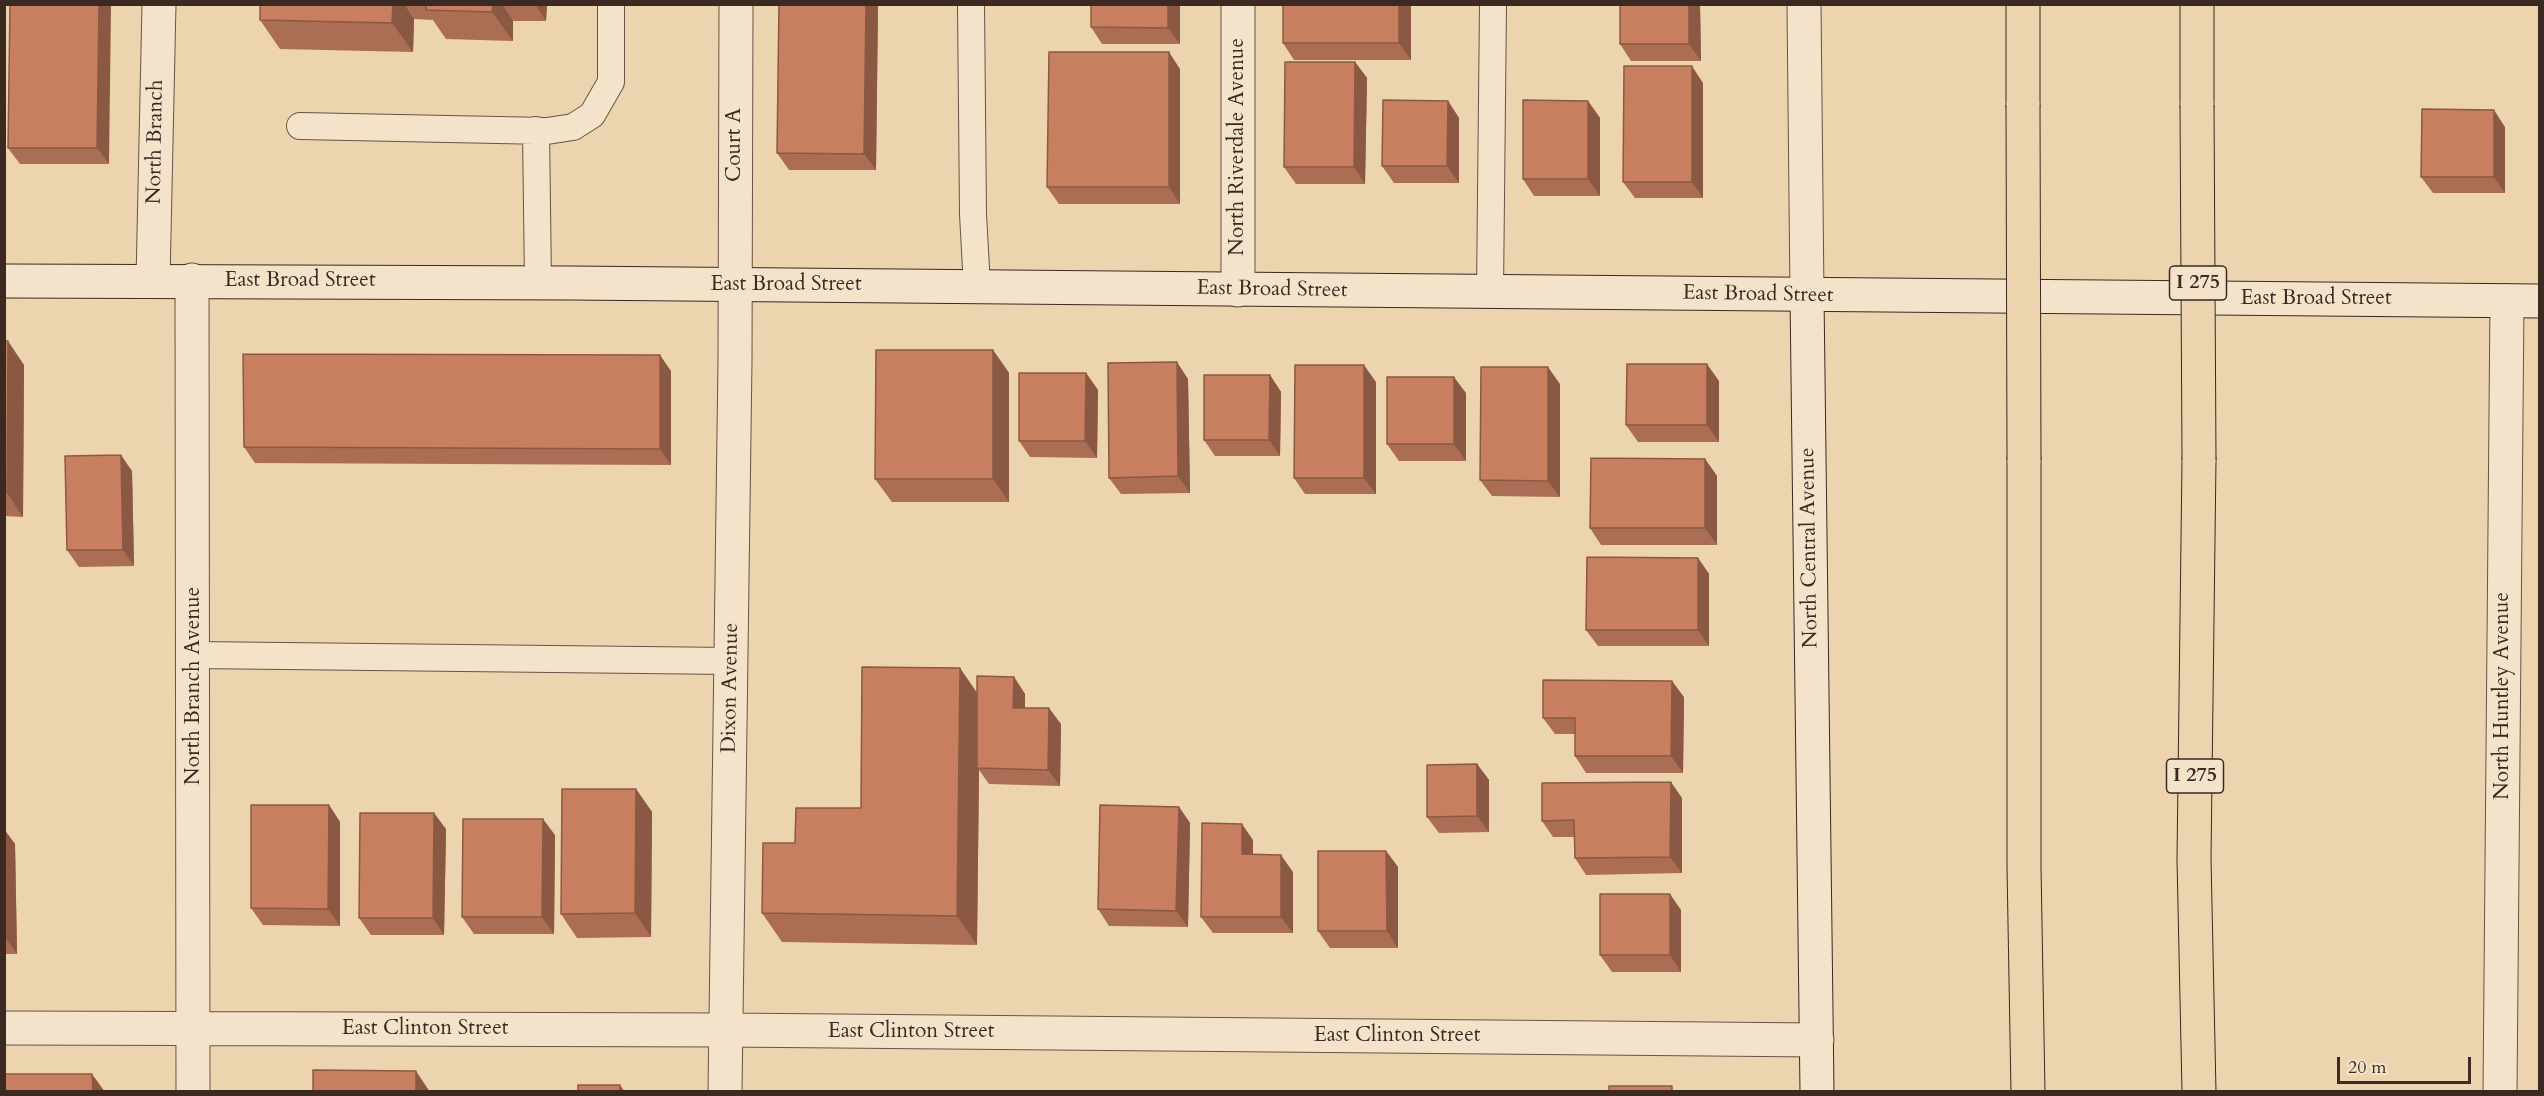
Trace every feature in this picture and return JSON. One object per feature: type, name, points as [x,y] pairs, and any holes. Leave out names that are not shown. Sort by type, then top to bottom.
[{"type":"highway","points":[[2023,4],[2024,867],[2028,1092]]},
{"type":"highway","name":"I 275","points":[[2197,4],[2199,460],[2194,859],[2199,1092]]},
{"type":"street","name":"North Branch","points":[[153,280],[159,4]]},
{"type":"street","name":"Court A","points":[[735,285],[736,4]]},
{"type":"street","name":"North Riverdale Avenue","points":[[1238,4],[1238,290]]},
{"type":"street","name":"North Central Avenue","points":[[1804,4],[1817,1092]]},
{"type":"street","name":"East Broad Street","points":[[4,281],[192,280],[2540,301]]},
{"type":"street","name":"North Branch Avenue","points":[[192,280],[193,1092]]},
{"type":"street","name":"Dixon Avenue","points":[[725,1092],[735,285]]},
{"type":"street","name":"North Huntley Avenue","points":[[2500,1092],[2507,301]]},
{"type":"street","name":"East Clinton Street","points":[[4,1028],[727,1030],[1817,1040]]},
{"type":"lane","points":[[300,126],[536,130],[573,127],[592,115],[611,82],[611,4]]},
{"type":"lane","points":[[971,4],[973,214],[977,287]]},
{"type":"lane","points":[[1490,292],[1493,4]]},
{"type":"lane","points":[[536,130],[538,283]]},
{"type":"lane","points":[[194,655],[731,661]]},
{"type":"building","points":[[10,4],[99,4],[97,148],[8,148]]},
{"type":"building","points":[[260,4],[393,4],[392,23],[260,20]]},
{"type":"building","points":[[426,4],[493,4],[492,12],[426,10]]},
{"type":"building","points":[[779,4],[866,4],[864,154],[777,153]]},
{"type":"building","points":[[1091,4],[1168,4],[1168,28],[1091,27]]},
{"type":"building","points":[[1283,4],[1399,4],[1399,43],[1283,43]]},
{"type":"building","points":[[1620,4],[1689,4],[1689,44],[1620,44]]},
{"type":"building","points":[[1049,52],[1169,52],[1169,187],[1047,187]]},
{"type":"building","points":[[1285,62],[1355,62],[1354,167],[1284,167]]},
{"type":"building","points":[[1624,66],[1692,66],[1692,182],[1623,182]]},
{"type":"building","points":[[1383,100],[1448,101],[1447,166],[1382,166]]},
{"type":"building","points":[[1523,100],[1588,101],[1588,179],[1523,179]]},
{"type":"building","points":[[2422,109],[2494,110],[2494,177],[2421,177]]},
{"type":"building","points":[[4,341],[8,341],[7,493],[4,493]]},
{"type":"building","points":[[876,350],[993,350],[993,479],[875,479]]},
{"type":"building","points":[[243,354],[660,355],[660,449],[244,447]]},
{"type":"building","points":[[1177,362],[1178,476],[1109,478],[1108,363]]},
{"type":"building","points":[[1627,364],[1707,364],[1707,425],[1626,425]]},
{"type":"building","points":[[1295,365],[1364,365],[1364,478],[1294,478]]},
{"type":"building","points":[[1481,367],[1548,367],[1548,481],[1480,480]]},
{"type":"building","points":[[1019,373],[1086,373],[1085,441],[1019,441]]},
{"type":"building","points":[[1204,375],[1270,375],[1269,440],[1204,440]]},
{"type":"building","points":[[1387,377],[1454,377],[1454,444],[1387,444]]},
{"type":"building","points":[[121,455],[123,550],[67,550],[65,456]]},
{"type":"building","points":[[1591,458],[1705,459],[1705,528],[1590,528]]},
{"type":"building","points":[[1587,557],[1698,558],[1698,630],[1586,630]]},
{"type":"building","points":[[862,667],[960,668],[957,916],[762,913],[763,843],[795,843],[796,808],[861,808]]},
{"type":"building","points":[[977,676],[1014,677],[1013,708],[1049,708],[1048,770],[977,768]]},
{"type":"building","points":[[1543,680],[1672,681],[1671,756],[1575,756],[1575,718],[1543,718]]},
{"type":"building","points":[[1477,764],[1477,816],[1427,817],[1427,765]]},
{"type":"building","points":[[1671,782],[1670,857],[1575,858],[1574,820],[1542,821],[1542,783]]},
{"type":"building","points":[[562,789],[636,789],[635,913],[561,914]]},
{"type":"building","points":[[251,805],[329,805],[328,909],[251,908]]},
{"type":"building","points":[[1100,805],[1179,807],[1176,911],[1098,909]]},
{"type":"building","points":[[360,813],[434,813],[433,918],[359,918]]},
{"type":"building","points":[[463,819],[543,819],[542,917],[462,917]]},
{"type":"building","points":[[1202,823],[1242,824],[1242,854],[1281,855],[1281,917],[1201,917]]},
{"type":"building","points":[[1318,851],[1386,851],[1387,931],[1318,931]]},
{"type":"building","points":[[4,883],[5,937],[4,937]]},
{"type":"building","points":[[1600,894],[1670,894],[1670,955],[1600,955]]},
{"type":"building","points":[[313,1070],[416,1071],[416,1092],[313,1092]]},
{"type":"building","points":[[4,1074],[92,1074],[93,1092],[4,1092]]},
{"type":"building","points":[[578,1085],[620,1085],[620,1092],[578,1092]]},
{"type":"building","points":[[1609,1086],[1672,1086],[1672,1092],[1609,1092]]}]
